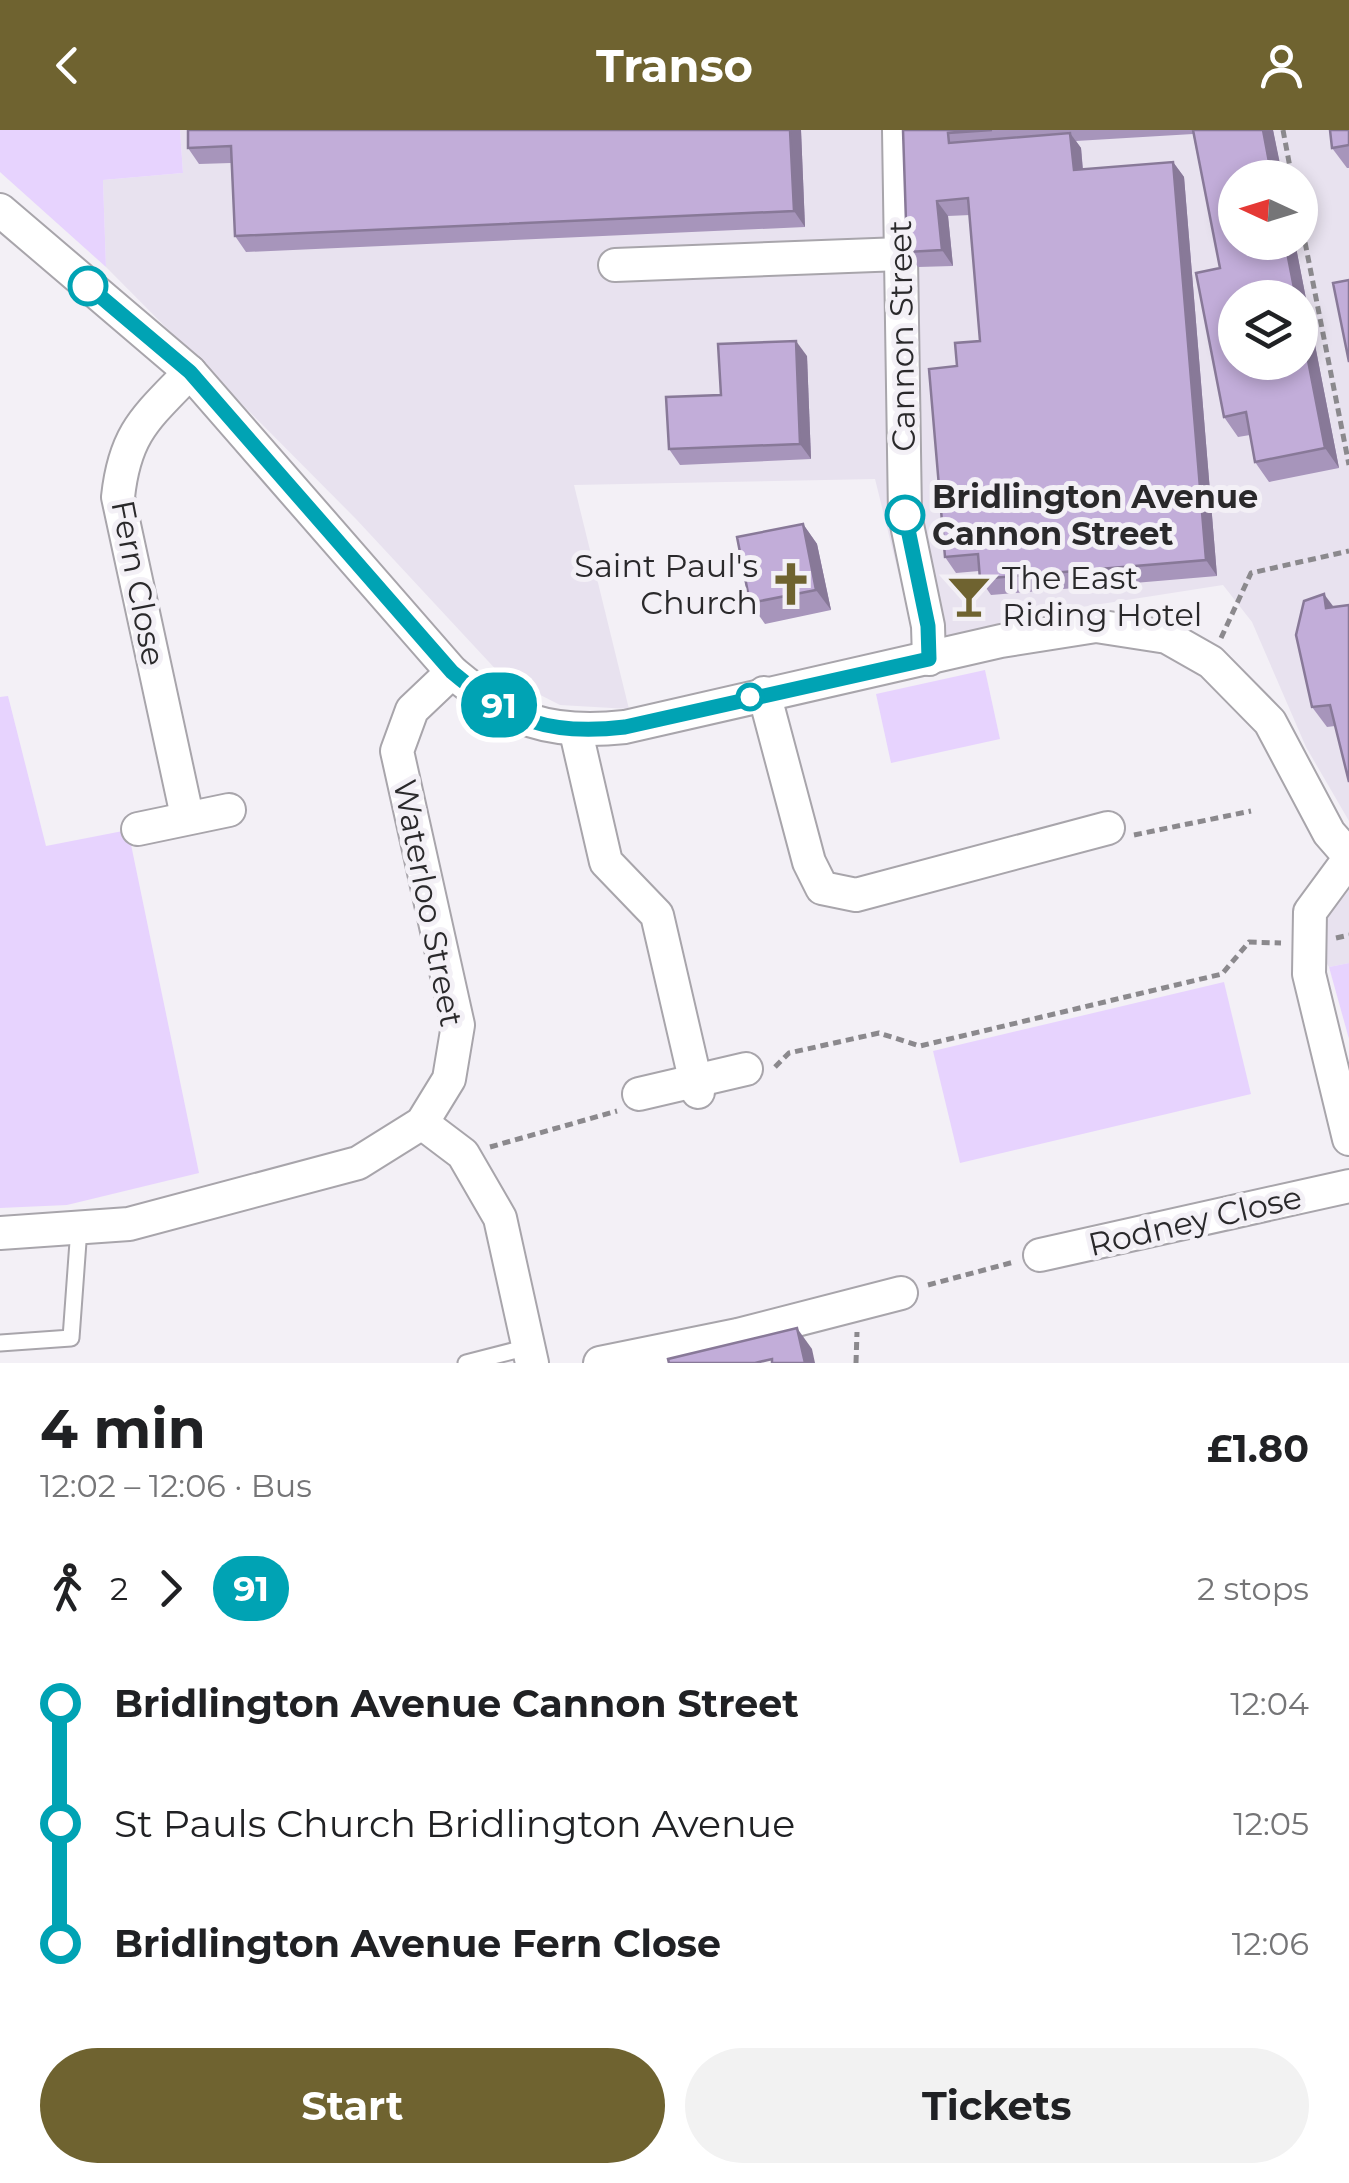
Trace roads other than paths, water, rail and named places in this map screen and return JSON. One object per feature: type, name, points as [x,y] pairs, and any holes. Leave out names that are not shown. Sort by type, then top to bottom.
[{"type":"street","name":"Cannon Street","points":[[899,130],[905,515],[928,626],[929,659]]},
{"type":"street","points":[[0,210],[190,372],[452,672],[475,691],[538,726],[576,732],[625,727],[1002,641],[1096,626],[1167,637],[1210,662],[1270,722],[1329,832],[1349,858],[1310,912],[1309,974],[1349,1140]]},
{"type":"street","points":[[614,266],[901,254]]},
{"type":"street","name":"Fern Close","points":[[187,816],[118,497],[122,456],[144,420],[190,372]]},
{"type":"street","name":"Waterloo Street","points":[[0,1233],[130,1224],[358,1164],[422,1123],[449,1078],[458,1025],[397,752],[412,710],[452,672]]},
{"type":"street","points":[[764,693],[809,862],[822,888],[856,895],[1108,828]]},
{"type":"street","points":[[576,732],[606,862],[657,916],[697,1087]]},
{"type":"street","points":[[138,829],[229,810]]},
{"type":"street","points":[[633,1102],[756,1072]]},
{"type":"street","points":[[422,1123],[463,1154],[500,1218],[530,1355]]},
{"type":"street","name":"Rodney Close","points":[[1040,1255],[1349,1186]]},
{"type":"street","points":[[600,1363],[738,1335],[901,1293]]},
{"type":"lane","points":[[0,1343],[70,1338],[79,1228]]},
{"type":"lane","points":[[466,1363],[530,1355]]},
{"type":"place","name":"Bridlington Avenue Cannon Street","points":[[905,515]]},
{"type":"place","name":"Saint Paul's Church","points":[[791,584]]},
{"type":"place","name":"The East Riding Hotel","points":[[969,596]]}]
